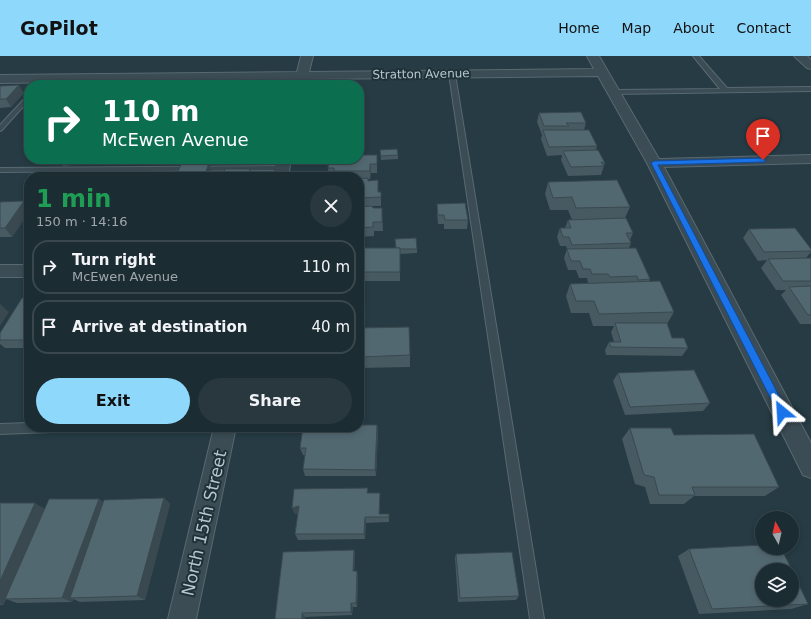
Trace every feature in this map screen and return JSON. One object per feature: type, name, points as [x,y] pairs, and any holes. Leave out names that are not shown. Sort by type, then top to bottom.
[{"type":"street","points":[[301,80],[307,56]]},
{"type":"street","points":[[593,56],[654,163],[811,467]]},
{"type":"street","points":[[800,56],[811,66]]},
{"type":"street","name":"Stratton Avenue","points":[[301,80],[452,74],[602,72]]},
{"type":"street","name":"Stratton Avenue","points":[[0,79],[24,81]]},
{"type":"street","points":[[654,163],[811,159]]},
{"type":"street","points":[[0,271],[24,271]]},
{"type":"street","name":"North 15th Street","points":[[182,619],[224,432]]},
{"type":"lane","points":[[696,56],[726,90]]},
{"type":"lane","points":[[452,74],[537,619]]},
{"type":"lane","points":[[614,92],[811,89]]},
{"type":"lane","points":[[0,129],[24,102]]},
{"type":"lane","points":[[0,170],[282,168]]},
{"type":"lane","points":[[0,429],[24,428]]},
{"type":"building","points":[[19,85],[6,99],[0,99],[0,86]]},
{"type":"building","points":[[581,112],[586,123],[566,123],[569,126],[544,126],[539,113]]},
{"type":"building","points":[[543,130],[589,130],[597,146],[549,147]]},
{"type":"building","points":[[397,149],[398,155],[381,156],[380,150]]},
{"type":"building","points":[[598,150],[605,163],[601,162],[604,166],[571,167],[563,151]]},
{"type":"building","points":[[364,155],[377,155],[377,164],[370,164],[370,171],[334,171],[334,168],[328,168],[328,164],[364,164]]},
{"type":"building","points":[[182,164],[209,164],[206,172],[178,172]]},
{"type":"building","points":[[225,169],[250,169],[249,172],[224,172]]},
{"type":"building","points":[[364,178],[368,178],[368,181],[378,180],[378,192],[381,192],[381,197],[364,198]]},
{"type":"building","points":[[617,180],[630,207],[576,208],[572,197],[553,198],[548,182]]},
{"type":"building","points":[[24,201],[5,228],[0,228],[0,202]]},
{"type":"building","points":[[465,203],[468,220],[445,220],[444,215],[438,215],[437,204]]},
{"type":"building","points":[[372,206],[373,208],[382,208],[382,222],[373,222],[373,227],[364,228],[364,207]]},
{"type":"building","points":[[626,218],[633,233],[626,233],[631,243],[572,245],[569,237],[563,237],[560,228],[571,228],[568,220]]},
{"type":"building","points":[[795,228],[811,251],[764,252],[749,229]]},
{"type":"building","points":[[416,238],[417,249],[396,248],[395,239]]},
{"type":"building","points":[[364,248],[400,248],[400,272],[364,272]]},
{"type":"building","points":[[636,248],[650,279],[638,280],[637,276],[610,277],[608,274],[592,274],[590,269],[583,269],[580,261],[571,261],[567,249]]},
{"type":"building","points":[[811,258],[811,281],[783,281],[768,259]]},
{"type":"building","points":[[660,281],[674,312],[599,314],[594,301],[576,301],[570,284]]},
{"type":"building","points":[[811,286],[811,315],[808,315],[789,287]]},
{"type":"building","points":[[364,289],[365,318],[364,318]]},
{"type":"building","points":[[22,298],[24,298],[24,340],[0,340],[0,333]]},
{"type":"building","points":[[615,323],[667,323],[672,338],[684,338],[688,348],[611,347],[609,342],[621,342]]},
{"type":"building","points":[[409,327],[410,355],[364,357],[364,328]]},
{"type":"building","points":[[694,370],[710,403],[630,407],[618,373]]},
{"type":"building","points":[[364,425],[377,425],[375,470],[303,469],[306,448],[300,448],[302,432],[364,432]]},
{"type":"building","points":[[630,428],[671,428],[674,435],[754,434],[779,487],[692,487],[695,495],[659,495],[654,477],[644,475]]},
{"type":"building","points":[[368,488],[367,493],[380,493],[379,514],[389,514],[389,517],[365,517],[364,534],[295,534],[299,506],[292,508],[294,489]]},
{"type":"building","points":[[164,498],[137,596],[70,598],[104,500]]},
{"type":"building","points":[[49,499],[99,499],[62,598],[5,599]]},
{"type":"building","points":[[0,503],[35,503],[0,581]]},
{"type":"building","points":[[755,545],[755,555],[784,555],[788,563],[755,563],[755,607],[712,609],[689,549]]},
{"type":"building","points":[[354,550],[353,571],[357,571],[356,603],[351,603],[351,612],[302,613],[302,619],[275,619],[283,552]]},
{"type":"building","points":[[512,552],[519,596],[460,598],[456,554]]},
{"type":"building","points":[[799,585],[808,604],[799,604]]},
{"type":"route","points":[[763,160],[654,163],[782,412]]}]
